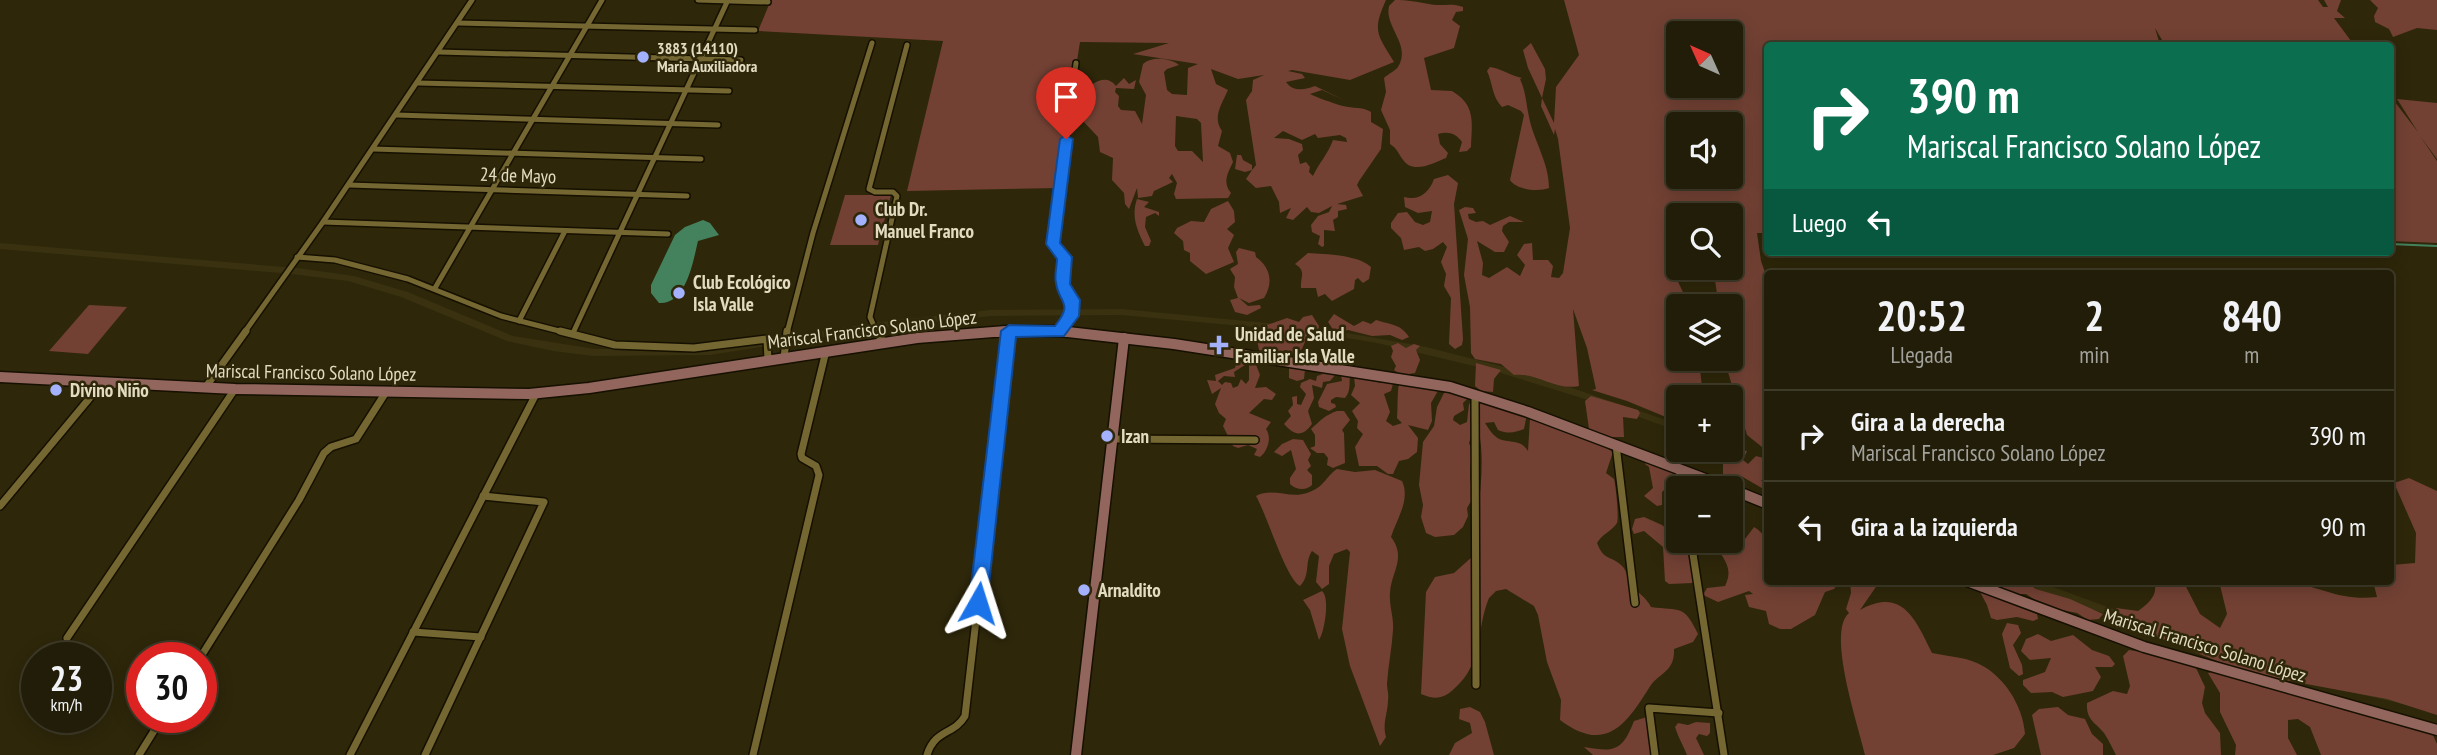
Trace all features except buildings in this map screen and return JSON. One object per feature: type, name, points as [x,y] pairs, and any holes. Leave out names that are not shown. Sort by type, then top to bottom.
[{"type":"street","points":[[205,388],[349,185],[472,0]]},
{"type":"street","points":[[435,288],[602,0]]},
{"type":"street","points":[[698,0],[768,2]]},
{"type":"street","points":[[573,333],[728,0]]},
{"type":"street","points":[[457,23],[755,30]]},
{"type":"street","points":[[784,358],[786,335],[813,233],[872,43]]},
{"type":"street","points":[[884,343],[871,324],[870,317],[897,196],[893,192],[875,192],[869,189],[907,45]]},
{"type":"street","points":[[439,52],[741,60]]},
{"type":"street","points":[[1059,331],[1072,316],[1072,300],[1063,284],[1065,257],[1053,244],[1076,63]]},
{"type":"street","points":[[418,83],[729,91]]},
{"type":"street","points":[[396,115],[718,125]]},
{"type":"street","points":[[373,149],[702,159]]},
{"type":"street","name":"24 de Mayo","points":[[349,185],[687,196]]},
{"type":"street","points":[[323,222],[668,234]]},
{"type":"street","points":[[519,321],[565,231]]},
{"type":"street","points":[[297,257],[353,264],[435,288],[519,321],[615,345],[694,348],[767,339],[768,360]]},
{"type":"street","points":[[927,755],[936,736],[946,729],[959,726],[965,716],[1009,331]]},
{"type":"street","name":"Mariscal Francisco Solano López","points":[[0,377],[235,389],[536,394],[884,343],[1009,331],[1059,331],[1383,375],[1475,394],[1697,476]]},
{"type":"street","points":[[1076,755],[1124,338]]},
{"type":"street","points":[[753,755],[819,475],[816,466],[802,458],[801,454],[826,351]]},
{"type":"street","points":[[0,506],[103,382]]},
{"type":"street","points":[[67,638],[235,389]]},
{"type":"street","points":[[210,642],[299,500],[324,453],[331,447],[356,439],[386,392]]},
{"type":"street","points":[[349,755],[536,394]]},
{"type":"street","points":[[1475,394],[1476,685]]},
{"type":"street","points":[[1113,439],[1255,440]]},
{"type":"street","points":[[1616,445],[1635,603]]},
{"type":"street","points":[[1679,469],[1680,476]]},
{"type":"street","name":"Mariscal Francisco Solano López","points":[[1743,494],[1764,502]]},
{"type":"street","points":[[425,755],[544,502],[483,496]]},
{"type":"street","points":[[1693,553],[1724,755]]},
{"type":"street","name":"Mariscal Francisco Solano López","points":[[1978,585],[2144,647],[2437,730]]},
{"type":"street","points":[[413,632],[481,637]]},
{"type":"street","points":[[1655,755],[1649,708],[1719,713]]},
{"type":"street","points":[[139,755],[153,733]]},
{"type":"shaded area","points":[[771,0],[1386,0],[1379,19],[1378,32],[1394,62],[1350,80],[1288,71],[1302,74],[1305,78],[1286,82],[1292,87],[1303,89],[1315,86],[1346,101],[1322,90],[1310,94],[1347,107],[1368,110],[1371,112],[1371,122],[1383,129],[1381,149],[1357,185],[1363,196],[1337,204],[1346,205],[1347,209],[1338,211],[1338,217],[1333,220],[1335,231],[1324,230],[1322,247],[1318,244],[1320,236],[1312,232],[1311,225],[1318,216],[1329,212],[1332,206],[1319,213],[1311,212],[1307,207],[1293,220],[1286,218],[1291,208],[1280,213],[1279,202],[1271,186],[1256,188],[1246,179],[1256,165],[1246,100],[1252,91],[1253,80],[1264,75],[1238,79],[1211,69],[1216,84],[1228,90],[1219,111],[1218,121],[1222,131],[1218,146],[1230,153],[1233,162],[1227,178],[1231,193],[1228,198],[1176,199],[1174,194],[1177,183],[1172,174],[1169,178],[1173,182],[1154,191],[1152,196],[1138,198],[1137,188],[1129,209],[1125,204],[1124,193],[1112,180],[1113,158],[1100,152],[1098,137],[1083,121],[1084,103],[1080,94],[1098,81],[1107,80],[1116,86],[1124,78],[1129,84],[1136,80],[1134,89],[1116,88],[1115,92],[1119,96],[1118,106],[1121,110],[1135,111],[1142,124],[1146,95],[1139,82],[1143,64],[1151,60],[1166,59],[1133,54],[1169,43],[1080,42],[1075,61],[1059,188],[907,191],[943,41],[758,31]],"holes":[[[1166,59],[1198,64],[1188,68],[1187,95],[1172,94],[1167,90],[1164,72],[1179,65]],[[1176,116],[1197,119],[1201,123],[1203,162],[1192,151],[1178,151],[1175,146]],[[1283,131],[1302,140],[1315,134],[1318,138],[1340,135],[1346,138],[1347,142],[1333,140],[1313,176],[1306,162],[1300,164],[1298,155],[1303,150],[1302,144],[1289,139],[1274,138]]]},
{"type":"shaded area","points":[[1395,0],[1463,7],[1463,11],[1456,12],[1452,20],[1460,26],[1454,48],[1424,58],[1431,90],[1452,91],[1460,96],[1469,109],[1472,122],[1471,147],[1467,151],[1459,152],[1462,142],[1457,137],[1448,133],[1438,134],[1440,144],[1448,153],[1446,158],[1419,167],[1408,165],[1390,144],[1390,130],[1381,110],[1386,92],[1384,78],[1397,68],[1401,59],[1402,51],[1389,14],[1389,6]]},
{"type":"shaded area","points":[[1564,0],[2318,0],[2323,7],[2328,7],[2324,0],[2341,0],[2337,11],[2345,18],[2334,18],[2352,42],[2163,42],[2155,28],[2159,42],[1764,42],[1764,233],[1757,233],[1764,270],[1764,449],[1747,435],[1743,422],[1743,385],[1732,385],[1728,371],[1743,371],[1743,294],[1717,294],[1715,280],[1743,280],[1743,203],[1666,203],[1666,280],[1677,280],[1684,294],[1666,294],[1666,371],[1700,371],[1702,385],[1666,385],[1666,417],[1592,390],[1596,389],[1587,348],[1573,309],[1579,386],[1562,386],[1530,376],[1514,375],[1501,364],[1475,359],[1471,353],[1470,307],[1464,275],[1468,239],[1459,210],[1465,207],[1473,208],[1476,213],[1468,214],[1469,219],[1490,225],[1510,216],[1524,222],[1509,222],[1503,226],[1502,231],[1509,242],[1504,252],[1495,252],[1477,241],[1483,263],[1482,275],[1489,278],[1507,267],[1520,276],[1525,265],[1517,255],[1524,244],[1532,243],[1533,260],[1548,260],[1553,266],[1551,277],[1559,278],[1563,273],[1570,228],[1555,129],[1554,135],[1541,106],[1542,98],[1554,123],[1556,87],[1579,55]]},
{"type":"shaded area","points":[[2370,0],[2437,0],[2437,30],[2417,28],[2393,37],[2389,29],[2375,22],[2374,16],[2378,8]]},
{"type":"shaded area","points":[[1531,43],[1545,69],[1542,98],[1523,50]]},
{"type":"shaded area","points":[[1490,67],[1522,78],[1520,79],[1529,117],[1547,169],[1549,188],[1528,189],[1517,186],[1510,180],[1524,115],[1508,105],[1502,107],[1499,103],[1487,71]]},
{"type":"shaded area","points":[[2397,99],[2437,103],[2437,159],[2420,136],[2437,161],[2437,243],[2394,241],[2394,101],[2418,132]]},
{"type":"shaded area","points":[[1237,155],[1241,155],[1243,160],[1252,165],[1252,170],[1245,172],[1235,169]]},
{"type":"shaded area","points":[[1448,175],[1458,183],[1454,204],[1463,339],[1462,345],[1455,349],[1449,344],[1451,298],[1444,286],[1446,274],[1441,262],[1447,247],[1443,242],[1425,251],[1419,247],[1404,250],[1401,238],[1391,228],[1391,223],[1398,213],[1407,212],[1415,222],[1423,225],[1430,222],[1432,211],[1418,213],[1405,207],[1404,197],[1419,197],[1426,192],[1434,179]]},
{"type":"shaded area","name":"Club Dr. Manuel Franco","points":[[845,195],[891,195],[878,245],[830,245]]},
{"type":"shaded area","points":[[1137,199],[1149,202],[1144,207],[1159,212],[1159,216],[1155,213],[1146,217],[1145,227],[1151,241],[1149,246],[1145,246],[1136,223]]},
{"type":"shaded area","points":[[1228,201],[1234,211],[1235,222],[1227,229],[1234,235],[1228,248],[1234,262],[1206,274],[1190,261],[1190,253],[1184,250],[1183,241],[1174,233],[1177,228],[1191,221],[1204,222],[1211,209]]},
{"type":"shaded area","points":[[703,220],[710,223],[719,235],[698,241],[691,270],[682,290],[668,302],[659,303],[651,293],[651,285],[675,235],[685,227]]},
{"type":"shaded area","points":[[0,243],[297,268],[354,276],[408,292],[513,336],[595,349],[710,348],[880,322],[990,310],[1122,309],[1318,328],[1422,346],[1528,373],[1666,420],[1666,427],[1491,370],[1377,343],[1317,333],[1121,315],[991,316],[881,328],[710,355],[593,356],[507,341],[401,297],[348,281],[0,249]]},
{"type":"shaded area","points":[[1239,248],[1255,252],[1256,257],[1265,265],[1270,281],[1264,298],[1249,303],[1239,298],[1248,306],[1260,305],[1261,308],[1247,315],[1235,312],[1230,300],[1238,298],[1234,287],[1235,277],[1230,269],[1238,264],[1236,252]]},
{"type":"shaded area","points":[[1308,253],[1341,256],[1366,263],[1371,267],[1369,279],[1363,283],[1358,278],[1355,280],[1354,289],[1332,301],[1325,294],[1318,297],[1316,288],[1301,288],[1302,272],[1295,264]]},
{"type":"shaded area","points":[[89,305],[127,307],[88,354],[49,351]]},
{"type":"shaded area","points":[[1334,314],[1354,326],[1363,321],[1371,324],[1376,320],[1394,325],[1409,337],[1402,340],[1390,335],[1372,336],[1348,330],[1336,334],[1328,322]]},
{"type":"shaded area","points":[[1312,315],[1319,326],[1321,338],[1317,343],[1307,337],[1302,349],[1292,354],[1286,350],[1271,354],[1259,350],[1257,340],[1267,334],[1267,325],[1287,318],[1299,322],[1303,317]]},
{"type":"shaded area","points":[[1398,343],[1406,348],[1414,344],[1420,346],[1416,350],[1420,360],[1415,373],[1402,375],[1394,370],[1396,366],[1391,357],[1391,346]]},
{"type":"shaded area","points":[[1248,357],[1243,360],[1245,365],[1234,372],[1235,377],[1224,376],[1218,381],[1222,385],[1225,382],[1231,383],[1233,388],[1238,386],[1241,379],[1246,384],[1249,380],[1249,364],[1255,362],[1260,375],[1255,388],[1266,387],[1276,394],[1272,400],[1264,399],[1249,413],[1271,422],[1266,429],[1268,444],[1260,457],[1254,455],[1257,449],[1248,445],[1238,448],[1233,446],[1223,426],[1226,419],[1215,404],[1221,388],[1212,394],[1207,380],[1216,381],[1215,375],[1235,368],[1237,358]]},
{"type":"shaded area","points":[[1476,363],[1501,370],[1494,379],[1493,392],[1481,391],[1475,386]]},
{"type":"shaded area","points":[[1289,365],[1337,368],[1350,375],[1347,395],[1345,398],[1336,397],[1331,400],[1336,407],[1329,411],[1319,407],[1318,402],[1327,384],[1342,381],[1341,375],[1336,374],[1330,381],[1323,382],[1322,388],[1312,385],[1314,398],[1308,411],[1312,424],[1305,431],[1298,433],[1291,431],[1284,424],[1291,416],[1288,411],[1293,405],[1292,397],[1297,396],[1297,404],[1301,405],[1306,394],[1300,387],[1301,383],[1310,379],[1316,381],[1317,376],[1323,374],[1305,369],[1304,379],[1297,381],[1289,378]]},
{"type":"shaded area","points":[[1354,376],[1381,383],[1394,380],[1391,391],[1384,394],[1390,412],[1386,421],[1393,426],[1402,423],[1397,418],[1399,383],[1439,389],[1431,403],[1432,421],[1428,430],[1408,425],[1418,438],[1417,452],[1408,459],[1399,461],[1393,474],[1388,474],[1377,466],[1359,466],[1355,447],[1363,434],[1357,428],[1358,421],[1352,411],[1360,403],[1351,395],[1355,386]]},
{"type":"shaded area","points":[[1445,391],[1454,394],[1462,392],[1470,396],[1463,403],[1464,410],[1454,416],[1453,420],[1460,425],[1467,422],[1469,404],[1473,401],[1476,421],[1479,400],[1527,414],[1524,429],[1514,432],[1498,430],[1494,422],[1485,423],[1497,437],[1520,443],[1528,451],[1530,418],[1538,416],[1613,452],[1606,473],[1614,479],[1618,520],[1597,543],[1605,555],[1623,567],[1632,586],[1651,607],[1675,609],[1685,613],[1698,634],[1693,642],[1674,649],[1669,668],[1653,683],[1632,713],[1613,731],[1590,735],[1560,720],[1561,700],[1547,662],[1538,615],[1534,606],[1506,589],[1496,591],[1489,598],[1475,657],[1464,679],[1443,696],[1435,698],[1421,694],[1426,592],[1435,577],[1454,573],[1473,556],[1482,470],[1480,436],[1476,423],[1469,443],[1472,450],[1470,476],[1473,498],[1467,508],[1468,516],[1463,527],[1454,535],[1435,537],[1426,533],[1421,517],[1423,505],[1419,485],[1423,442],[1434,426],[1437,407]]},
{"type":"shaded area","points":[[1591,396],[1638,410],[1640,413],[1637,419],[1623,417],[1624,437],[1606,437],[1589,429],[1585,401]]},
{"type":"shaded area","points":[[1344,411],[1350,420],[1342,430],[1345,463],[1333,468],[1327,465],[1328,458],[1324,453],[1317,453],[1310,448],[1315,446],[1315,435],[1311,429],[1326,416]]},
{"type":"shaded area","points":[[1293,439],[1303,440],[1311,454],[1308,460],[1311,466],[1307,470],[1312,475],[1312,485],[1304,489],[1290,484],[1290,478],[1296,469],[1291,450],[1282,456],[1274,452]]},
{"type":"shaded area","points":[[1756,456],[1764,458],[1764,480],[1761,480],[1764,489],[1743,476],[1723,476],[1723,464],[1743,460],[1748,464]]},
{"type":"shaded area","points":[[1648,459],[1661,468],[1680,474],[1666,476],[1662,505],[1657,506],[1644,496],[1653,488],[1649,467],[1645,464]]},
{"type":"shaded area","points":[[1337,469],[1355,472],[1375,470],[1402,481],[1404,488],[1404,503],[1391,537],[1396,545],[1398,558],[1390,593],[1393,630],[1387,684],[1386,737],[1380,746],[1350,666],[1342,629],[1350,552],[1347,549],[1334,554],[1329,566],[1329,584],[1322,589],[1316,582],[1319,556],[1312,551],[1305,578],[1300,586],[1289,572],[1256,496],[1268,493],[1307,493],[1318,488]]},
{"type":"shaded area","points":[[2409,478],[2437,491],[2437,715],[2387,699],[2247,673],[2130,626],[2116,608],[2138,611],[2154,595],[2155,585],[2185,585],[2200,614],[2220,628],[2227,614],[2220,585],[2302,585],[2342,596],[2377,597],[2374,585],[2394,585],[2394,565],[2415,563],[2416,533],[2394,483]]},
{"type":"shaded area","points":[[1644,517],[1666,528],[1666,553],[1690,553],[1693,583],[1669,584],[1665,581],[1663,547],[1644,531],[1634,534],[1632,529],[1635,519]]},
{"type":"shaded area","points":[[1754,527],[1764,537],[1764,585],[1837,585],[1825,592],[1815,615],[1791,629],[1780,629],[1769,624],[1766,611],[1749,607],[1745,595],[1753,594],[1749,591],[1718,602],[1703,595],[1707,588],[1725,586],[1728,567],[1721,553],[1743,553],[1743,540]]},
{"type":"shaded area","points":[[1850,585],[1877,585],[1860,610],[1887,602],[1897,605],[1914,619],[1932,653],[1972,661],[1996,675],[2016,702],[2023,723],[2025,734],[2014,748],[1993,755],[1865,755],[1842,659],[1843,623],[1849,613],[1846,609]]},
{"type":"shaded area","points":[[1993,585],[2030,585],[2103,614],[2099,619],[2088,620],[2077,613],[2046,607],[2026,594],[2016,594]]},
{"type":"shaded area","points":[[2027,585],[2048,585],[2192,638],[2437,712],[2346,691],[2192,646]]},
{"type":"shaded area","points":[[1322,591],[1326,600],[1326,614],[1319,640],[1310,610],[1303,600]]},
{"type":"shaded area","points":[[1984,591],[1999,599],[2014,602],[2016,606],[2037,614],[2038,619],[2033,621],[2017,617],[1997,620],[1991,618],[1980,592]]},
{"type":"shaded area","points":[[2007,623],[2018,625],[2021,633],[2013,645],[2022,665],[2023,674],[2019,676],[2010,668],[2002,634]]},
{"type":"shaded area","points":[[2038,634],[2051,641],[2073,635],[2092,650],[2109,656],[2115,664],[2112,667],[2095,667],[2101,677],[2093,691],[2063,697],[2052,692],[2031,693],[2023,685],[2023,680],[2045,672],[2051,658],[2030,660],[2021,651],[2026,639]]},
{"type":"shaded area","points":[[2129,650],[2186,659],[2196,668],[2205,687],[2202,703],[2205,713],[2220,733],[2221,755],[2116,755],[2104,733],[2090,717],[2087,703],[2113,691],[2127,694],[2130,686],[2123,656]]},
{"type":"shaded area","points":[[2214,671],[2238,676],[2261,687],[2345,705],[2432,733],[2437,744],[2437,755],[2321,755],[2310,727],[2298,719],[2288,720],[2288,738],[2297,755],[2235,755],[2236,745],[2220,712],[2220,693],[2208,673]]},
{"type":"shaded area","points":[[1470,707],[1480,712],[1485,722],[1494,755],[1449,755],[1455,743],[1472,733],[1470,723],[1459,719],[1460,709]]},
{"type":"shaded area","points":[[2058,707],[2068,715],[2085,719],[2092,734],[2103,744],[2103,755],[2041,755],[2032,715],[2039,709]]},
{"type":"shaded area","points":[[1647,717],[1656,755],[1593,755],[1584,747],[1616,748],[1625,739],[1634,721]]},
{"type":"shaded area","points":[[1696,722],[1710,723],[1710,733],[1707,736],[1699,734],[1696,738],[1704,755],[1687,755],[1675,727],[1678,723],[1688,725]]},
{"type":"waterway","points":[[2394,244],[2437,246]]},
{"type":"place","name":"3883 (14110) Maria Auxiliadora","points":[[643,57]]},
{"type":"place","name":"Club Dr. Manuel Franco","points":[[861,220]]},
{"type":"place","name":"Club Ecológico Isla Valle","points":[[679,293]]},
{"type":"place","name":"Unidad de Salud Familiar Isla Valle","points":[[1219,345]]},
{"type":"place","name":"Divino Niño","points":[[56,390]]},
{"type":"place","name":"Izan","points":[[1107,436]]},
{"type":"place","name":"Arnaldito","points":[[1084,590]]},
{"type":"route","points":[[978,603],[1009,331],[1059,331],[1072,316],[1071,296],[1063,284],[1065,257],[1053,246],[1066,139]]}]
